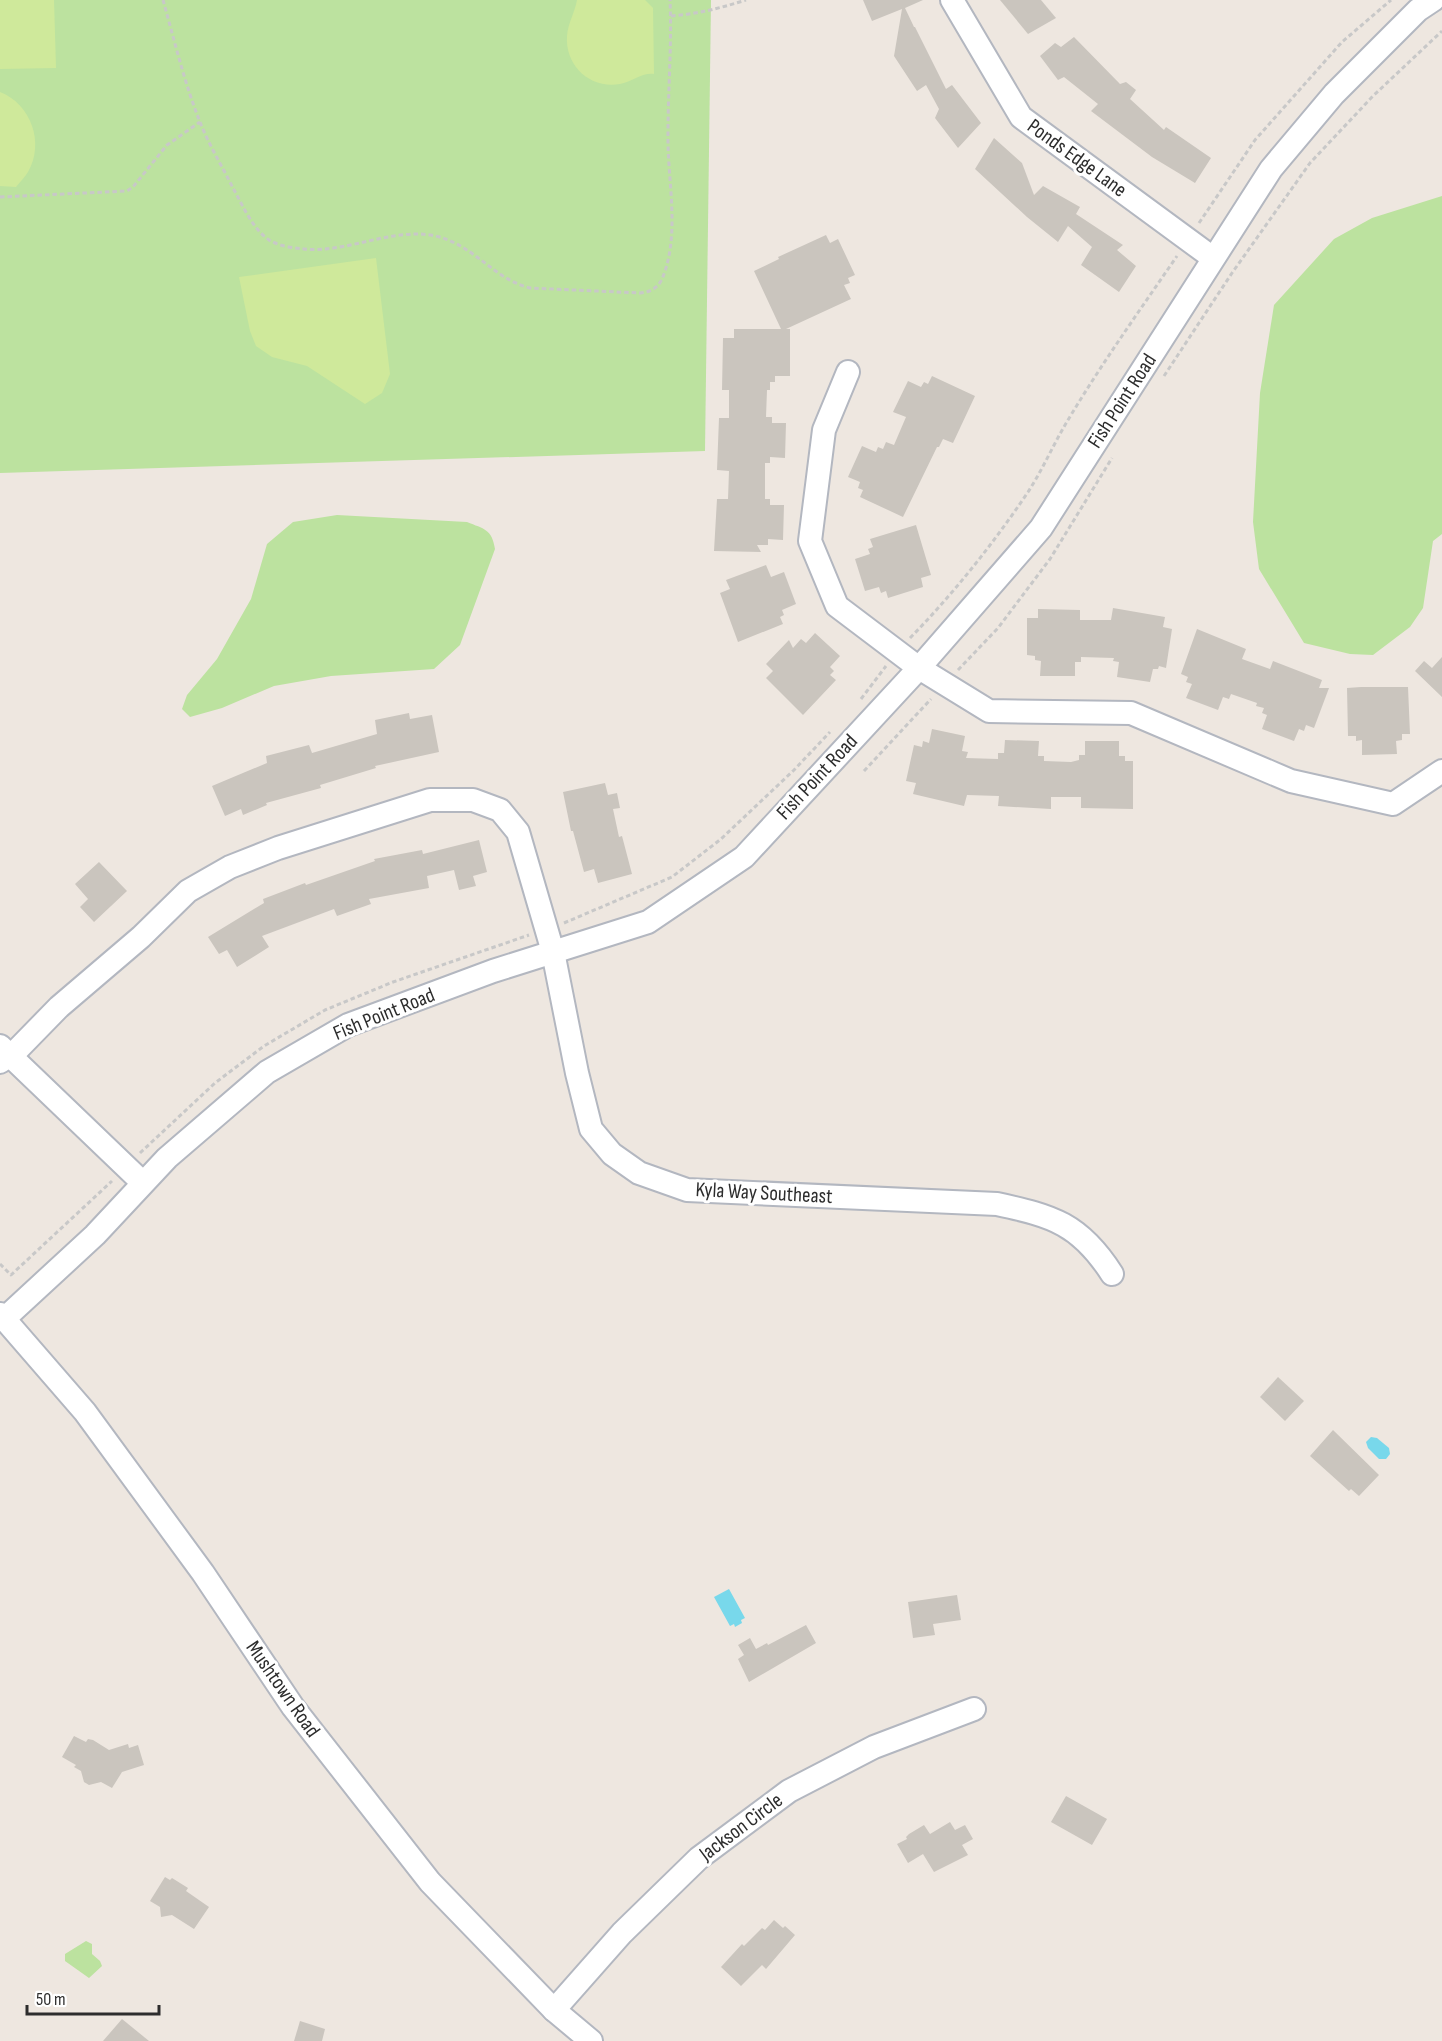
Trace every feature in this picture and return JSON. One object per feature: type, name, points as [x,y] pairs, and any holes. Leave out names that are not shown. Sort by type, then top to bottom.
[{"type":"street","name":"Ponds Edge Lane","points":[[952,0],[1021,117],[1213,258]]},
{"type":"street","name":"Fish Point Road","points":[[2,1317],[95,1235],[167,1158],[267,1072],[348,1025],[493,971],[648,922],[744,857],[919,668],[1041,528],[1271,169],[1327,102],[1418,10],[1433,0]]},
{"type":"street","points":[[848,372],[824,430],[810,541],[837,606],[919,668],[989,711],[1131,713],[1291,781],[1393,804],[1442,771]]},
{"type":"street","name":"Kyla Way Southeast","points":[[4,1054],[141,937],[188,891],[230,867],[278,848],[430,800],[473,800],[500,810],[518,832],[553,952],[577,1073],[591,1129],[612,1154],[639,1173],[687,1190],[997,1203],[1035,1212],[1067,1225],[1098,1251],[1112,1274]]},
{"type":"street","points":[[4,1054],[143,1183]]},
{"type":"street","name":"Mushtown Road","points":[[2,1317],[85,1412],[203,1573],[293,1707],[430,1882],[554,2010],[591,2041]]},
{"type":"street","name":"Jackson Circle","points":[[554,2010],[621,1933],[699,1858],[789,1791],[874,1747],[974,1709]]},
{"type":"path","points":[[163,0],[200,122],[250,218],[270,240],[293,248],[321,250],[414,234],[432,236],[464,247],[506,279],[530,288],[646,292],[652,290],[662,278],[672,226],[668,135],[670,0]]},
{"type":"path","points":[[671,16],[689,15],[722,8],[746,0]]},
{"type":"path","points":[[858,703],[897,652],[939,608],[993,541],[1029,490],[1067,421],[1114,347],[1255,140],[1342,42],[1391,0]]},
{"type":"path","points":[[1160,382],[1232,273],[1310,163],[1373,96],[1442,31]]},
{"type":"path","points":[[0,197],[127,191],[133,188],[167,146],[200,122]]},
{"type":"path","points":[[864,771],[998,628],[1050,559],[1115,452]]},
{"type":"path","points":[[0,1264],[11,1275],[215,1083],[264,1046],[325,1010],[393,982],[546,929],[672,876],[721,839],[794,770],[834,728]]},
{"type":"green space","points":[[0,0],[711,0],[705,451],[0,473]]},
{"type":"green space","points":[[0,0],[54,0],[56,68],[0,69]]},
{"type":"green space","points":[[577,0],[645,0],[653,8],[654,74],[646,74],[620,84],[609,85],[590,79],[582,73],[575,66],[567,47],[568,31]]},
{"type":"green space","points":[[0,92],[20,105],[27,115],[35,137],[33,161],[28,172],[16,187],[0,186]]},
{"type":"green space","points":[[1442,196],[1442,534],[1433,541],[1423,608],[1410,627],[1373,655],[1350,654],[1304,643],[1259,569],[1253,522],[1260,393],[1274,305],[1334,239],[1372,218]]},
{"type":"green space","points":[[376,258],[390,374],[382,393],[365,404],[307,366],[272,357],[256,346],[250,331],[239,277]]},
{"type":"green space","points":[[337,515],[467,522],[483,528],[492,537],[495,549],[460,645],[434,669],[331,676],[274,686],[222,708],[190,717],[182,709],[187,695],[217,659],[251,599],[267,544],[293,522]]},
{"type":"green space","points":[[86,1941],[92,1944],[92,1954],[102,1966],[89,1978],[65,1961],[65,1954]]},
{"type":"water","points":[[1371,1437],[1377,1438],[1389,1448],[1390,1454],[1386,1459],[1379,1459],[1368,1448],[1366,1442]]},
{"type":"water","points":[[729,1589],[745,1618],[735,1627],[734,1624],[730,1626],[714,1597]]},
{"type":"building","points":[[863,0],[923,0],[905,8],[946,89],[952,85],[981,123],[958,148],[935,118],[939,109],[926,85],[917,91],[894,56],[902,9],[872,21]]},
{"type":"building","points":[[1000,0],[1041,0],[1056,18],[1028,34]]},
{"type":"building","points":[[1074,37],[1120,84],[1126,82],[1136,90],[1130,99],[1164,130],[1166,127],[1211,158],[1195,183],[1152,157],[1091,111],[1098,104],[1064,77],[1058,80],[1040,56],[1055,43],[1061,47]]},
{"type":"building","points":[[994,138],[1022,163],[1034,195],[1043,186],[1080,207],[1076,214],[1123,245],[1117,250],[1136,266],[1119,292],[1081,265],[1092,247],[1068,226],[1058,242],[975,169]]},
{"type":"building","points":[[826,235],[830,243],[838,239],[855,275],[848,278],[850,283],[844,285],[851,299],[786,329],[790,329],[790,376],[775,376],[775,382],[770,382],[770,390],[767,390],[766,417],[772,417],[772,423],[786,423],[785,458],[770,457],[770,463],[765,463],[765,499],[770,499],[770,505],[784,505],[783,540],[768,539],[768,545],[757,545],[761,552],[714,551],[717,499],[728,499],[729,471],[717,470],[719,418],[729,418],[729,390],[722,390],[723,338],[734,338],[734,329],[781,329],[754,271]]},
{"type":"building","points":[[932,376],[975,396],[953,443],[943,439],[937,447],[903,517],[860,497],[863,490],[858,488],[860,482],[848,477],[862,446],[876,452],[878,447],[883,449],[886,442],[894,445],[906,417],[893,412],[908,381],[921,387],[924,382],[928,384]]},
{"type":"building","points":[[916,525],[931,575],[921,578],[923,587],[888,598],[886,591],[881,593],[879,587],[865,591],[855,559],[870,554],[868,549],[873,547],[870,539]]},
{"type":"building","points":[[766,565],[771,577],[784,572],[796,604],[782,610],[784,615],[780,617],[783,624],[738,642],[720,593],[730,589],[726,580]]},
{"type":"building","points":[[1113,608],[1165,617],[1163,627],[1172,629],[1166,668],[1159,666],[1158,669],[1153,669],[1150,682],[1117,677],[1119,662],[1113,661],[1114,658],[1081,657],[1081,662],[1075,662],[1075,676],[1040,676],[1041,661],[1035,660],[1035,656],[1027,655],[1027,618],[1038,618],[1038,609],[1080,610],[1080,620],[1111,620]]},
{"type":"building","points":[[1197,629],[1246,649],[1242,659],[1270,669],[1273,661],[1322,680],[1319,688],[1329,688],[1314,728],[1306,725],[1304,731],[1299,729],[1294,741],[1262,729],[1267,715],[1262,713],[1264,708],[1256,706],[1257,703],[1231,694],[1229,699],[1223,697],[1218,710],[1186,698],[1192,684],[1186,682],[1188,677],[1181,674]]},
{"type":"building","points":[[815,633],[840,656],[830,667],[834,671],[830,675],[836,680],[803,715],[766,678],[773,671],[766,664],[789,640],[793,648],[801,639],[806,643]]},
{"type":"building","points":[[1442,657],[1442,697],[1415,671],[1424,661],[1432,668]]},
{"type":"building","points":[[1408,687],[1410,734],[1402,734],[1402,740],[1396,741],[1397,754],[1362,755],[1362,740],[1356,741],[1356,736],[1348,736],[1347,688]]},
{"type":"building","points":[[409,713],[410,719],[432,715],[439,752],[375,766],[376,768],[320,785],[321,788],[266,803],[267,805],[243,815],[241,809],[225,816],[212,786],[267,763],[266,756],[309,745],[312,753],[377,734],[375,720]]},
{"type":"building","points":[[932,729],[965,736],[962,751],[968,752],[966,758],[998,759],[998,753],[1004,753],[1005,740],[1039,741],[1038,756],[1044,756],[1044,761],[1071,762],[1079,760],[1079,755],[1085,755],[1085,741],[1119,741],[1119,756],[1125,756],[1125,761],[1133,761],[1133,809],[1081,808],[1081,797],[1051,797],[1051,809],[998,806],[999,796],[967,795],[964,806],[913,794],[916,783],[906,781],[914,745],[922,747],[923,741],[929,743]]},
{"type":"building","points":[[605,783],[608,795],[617,793],[620,808],[613,809],[619,837],[622,836],[632,874],[598,883],[594,869],[584,872],[573,831],[571,831],[563,792]]},
{"type":"building","points":[[479,840],[487,872],[473,876],[476,886],[459,890],[454,870],[427,876],[429,888],[369,899],[371,904],[337,916],[334,909],[262,936],[269,947],[237,967],[227,950],[219,954],[208,937],[264,903],[263,899],[305,883],[306,885],[375,861],[374,859],[422,850],[423,854]]},
{"type":"building","points":[[99,862],[127,891],[94,922],[80,907],[88,899],[75,884]]},
{"type":"building","points":[[1278,1377],[1304,1401],[1285,1421],[1260,1397]]},
{"type":"building","points":[[1333,1430],[1379,1475],[1359,1496],[1351,1489],[1349,1491],[1310,1456]]},
{"type":"building","points":[[957,1595],[961,1620],[933,1624],[935,1635],[913,1638],[908,1602]]},
{"type":"building","points":[[806,1625],[816,1643],[749,1682],[738,1659],[744,1655],[738,1645],[750,1638],[756,1649]]},
{"type":"building","points":[[74,1736],[86,1742],[88,1739],[93,1740],[109,1750],[128,1744],[129,1748],[138,1745],[144,1765],[122,1772],[112,1788],[101,1782],[89,1785],[84,1782],[81,1771],[74,1767],[76,1765],[62,1757]]},
{"type":"building","points":[[1066,1796],[1107,1819],[1092,1845],[1051,1822]]},
{"type":"building","points":[[950,1822],[955,1830],[965,1825],[973,1839],[962,1845],[968,1855],[934,1872],[923,1854],[908,1863],[897,1844],[924,1825],[930,1834]]},
{"type":"building","points":[[165,1877],[170,1880],[172,1878],[188,1888],[186,1891],[209,1907],[194,1929],[172,1915],[161,1917],[160,1907],[150,1901]]},
{"type":"building","points":[[774,1920],[795,1935],[766,1969],[762,1965],[741,1986],[721,1967],[742,1944],[744,1946],[762,1928],[765,1930]]},
{"type":"building","points":[[122,2019],[149,2041],[103,2041]]},
{"type":"building","points":[[300,2021],[325,2029],[322,2041],[294,2041]]}]
